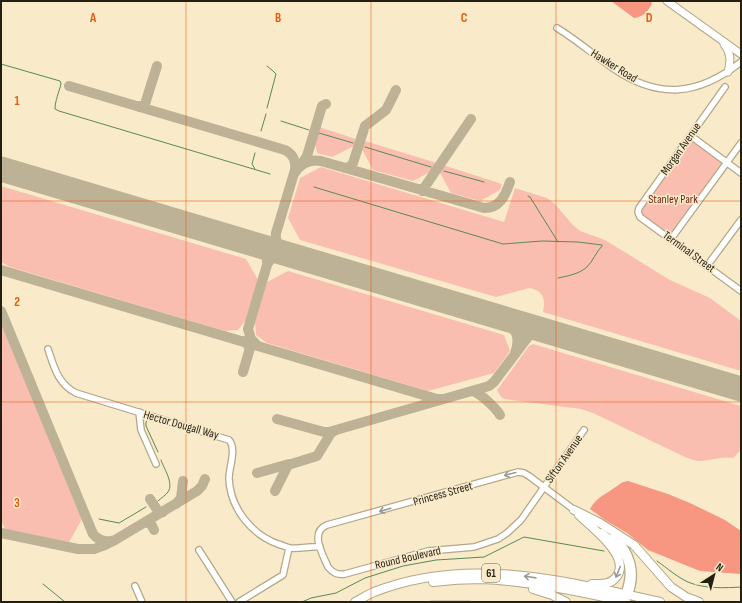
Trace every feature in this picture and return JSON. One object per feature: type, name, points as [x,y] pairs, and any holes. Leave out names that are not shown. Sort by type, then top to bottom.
[{"type":"highway","points":[[548,579],[605,584],[614,580],[619,574],[621,566],[620,560],[614,550],[574,510]]},
{"type":"highway","points":[[574,510],[600,523],[634,545],[671,587],[686,597],[699,602]]},
{"type":"highway","name":"61","points":[[358,601],[372,593],[423,578],[449,574],[474,573],[503,574],[548,579],[624,599]]},
{"type":"highway","name":"61","points":[[358,601],[412,586],[464,579],[505,581],[624,599],[660,602]]},
{"type":"highway","points":[[505,581],[537,590],[566,602]]},
{"type":"main road","points":[[667,1],[741,54]]},
{"type":"main road","points":[[719,39],[730,54],[730,66],[728,72]]},
{"type":"street","name":"Hawker Road","points":[[557,28],[616,70],[646,86],[671,90],[698,86],[713,81],[741,62]]},
{"type":"street","name":"Morgan Avenue","points":[[638,212],[639,208],[725,87]]},
{"type":"street","points":[[691,136],[741,173]]},
{"type":"street","points":[[671,239],[741,143]]},
{"type":"street","name":"Terminal Street","points":[[638,212],[640,216],[741,291]]},
{"type":"street","points":[[707,266],[741,220]]},
{"type":"street","name":"Hector Dougall Way","points":[[48,349],[59,379],[69,390],[82,396],[229,440],[232,445],[230,483],[238,511],[259,534],[289,548]]},
{"type":"street","points":[[139,412],[141,430],[156,464]]},
{"type":"street","name":"Sifton Avenue","points":[[544,488],[584,430]]},
{"type":"street","name":"Princess Street","points":[[320,546],[318,541],[318,532],[322,527],[327,525],[520,472],[524,473],[574,510],[617,538],[625,547],[631,559],[634,574],[633,586],[624,599]]},
{"type":"street","name":"Round Boulevard","points":[[320,546],[331,570],[337,574],[341,574],[428,551],[481,546],[498,539],[515,526],[544,488]]},
{"type":"street","points":[[239,602],[283,575],[289,548],[320,546]]},
{"type":"street","points":[[199,550],[232,602]]},
{"type":"street","points":[[135,586],[142,602]]},
{"type":"green space","points":[[319,127],[356,139],[354,146],[332,157],[317,153],[315,143]]},
{"type":"green space","points":[[365,141],[437,163],[432,171],[413,181],[373,170],[362,149]]},
{"type":"green space","name":"Stanley Park","points":[[692,141],[724,163],[673,232],[669,235],[642,215],[641,210]]},
{"type":"green space","points":[[443,165],[502,184],[500,190],[480,201],[451,193],[439,171]]},
{"type":"green space","points":[[321,167],[504,222],[515,188],[547,198],[555,204],[580,231],[605,240],[670,280],[710,298],[741,321],[741,371],[543,312],[544,299],[538,291],[534,289],[529,288],[496,297],[300,240],[288,218],[300,178]]},
{"type":"green space","points":[[1,186],[246,259],[258,280],[246,320],[238,330],[225,331],[10,267],[1,262]]},
{"type":"green space","points":[[288,271],[504,335],[510,351],[494,373],[428,391],[267,343],[256,335],[255,322],[267,282]]},
{"type":"green space","points":[[1,324],[82,519],[69,542],[5,529],[1,520]]},
{"type":"green space","points":[[533,344],[741,406],[741,450],[733,458],[701,461],[695,460],[685,457],[593,413],[581,409],[505,399],[501,397],[497,390],[529,346]]},
{"type":"shaded area","points":[[611,1],[650,1],[652,3],[645,13],[634,18]]},
{"type":"shaded area","points":[[628,481],[690,503],[725,520],[741,531],[741,574],[700,571],[648,550],[627,533],[590,509],[600,497],[620,484]]},
{"type":"waterway","points":[[1,64],[60,81],[61,84],[55,109],[59,111],[270,174]]},
{"type":"waterway","points":[[267,66],[276,74],[267,108]]},
{"type":"waterway","points":[[261,131],[266,114]]},
{"type":"waterway","points":[[281,121],[309,130]]},
{"type":"waterway","points":[[319,133],[353,143]]},
{"type":"waterway","points":[[365,147],[431,167]]},
{"type":"waterway","points":[[255,153],[252,164],[255,169]]},
{"type":"waterway","points":[[444,171],[484,182]]},
{"type":"waterway","points":[[314,187],[503,244],[542,241],[578,242],[602,245]]},
{"type":"waterway","points":[[528,196],[558,242]]},
{"type":"waterway","points":[[558,278],[573,274],[587,267],[602,246]]},
{"type":"waterway","points":[[147,421],[146,426],[158,452]]},
{"type":"waterway","points":[[158,501],[168,492],[170,488],[168,476],[161,460]]},
{"type":"waterway","points":[[99,519],[119,523],[146,507]]},
{"type":"waterway","points":[[302,602],[311,598],[336,593],[365,578],[403,566],[436,560],[484,557],[524,537],[604,551]]},
{"type":"waterway","points":[[657,561],[680,578],[694,584],[714,588],[741,587]]},
{"type":"waterway","points":[[43,584],[65,602]]},
{"type":"taxiway","points":[[139,107],[145,104],[157,66]]},
{"type":"taxiway","points":[[69,86],[288,152],[292,155],[295,163],[295,170],[276,233],[276,241],[279,247],[291,255],[320,263]]},
{"type":"taxiway","points":[[345,168],[350,167],[353,163],[365,126],[386,110],[396,90]]},
{"type":"taxiway","points":[[301,165],[307,156],[322,106],[326,104]]},
{"type":"taxiway","points":[[422,191],[471,119]]},
{"type":"taxiway","points":[[294,174],[299,167],[305,163],[321,161],[484,208],[494,206],[498,203],[504,196],[510,182]]},
{"type":"taxiway","points":[[223,236],[252,243],[259,247],[264,251],[267,257],[267,265]]},
{"type":"taxiway","points":[[258,346],[251,339],[248,329],[267,265],[274,257],[280,255],[291,256]]},
{"type":"taxiway","points":[[1,270],[437,399],[442,399]]},
{"type":"taxiway","points":[[1,311],[93,534],[103,541],[115,540]]},
{"type":"taxiway","points":[[489,315],[502,320],[516,332],[517,345],[515,353]]},
{"type":"taxiway","points":[[277,419],[324,432],[329,432],[489,386],[494,382],[528,337],[533,333],[546,331],[577,341]]},
{"type":"taxiway","points":[[243,341],[250,348],[243,372]]},
{"type":"taxiway","points":[[472,391],[479,394],[495,408],[500,415]]},
{"type":"taxiway","points":[[275,491],[288,465],[317,456],[331,433],[336,430]]},
{"type":"taxiway","points":[[257,473],[289,464]]},
{"type":"taxiway","points":[[1,533],[78,549],[94,549],[115,540],[197,491],[202,486],[205,479]]},
{"type":"taxiway","points":[[176,504],[181,498],[183,481]]},
{"type":"taxiway","points":[[150,499],[158,511],[163,512]]},
{"type":"taxiway","points":[[145,522],[151,524],[154,530]]},
{"type":"runway","points":[[1,169],[741,389]]},
{"type":"railway","points":[[431,602],[470,602]]}]
